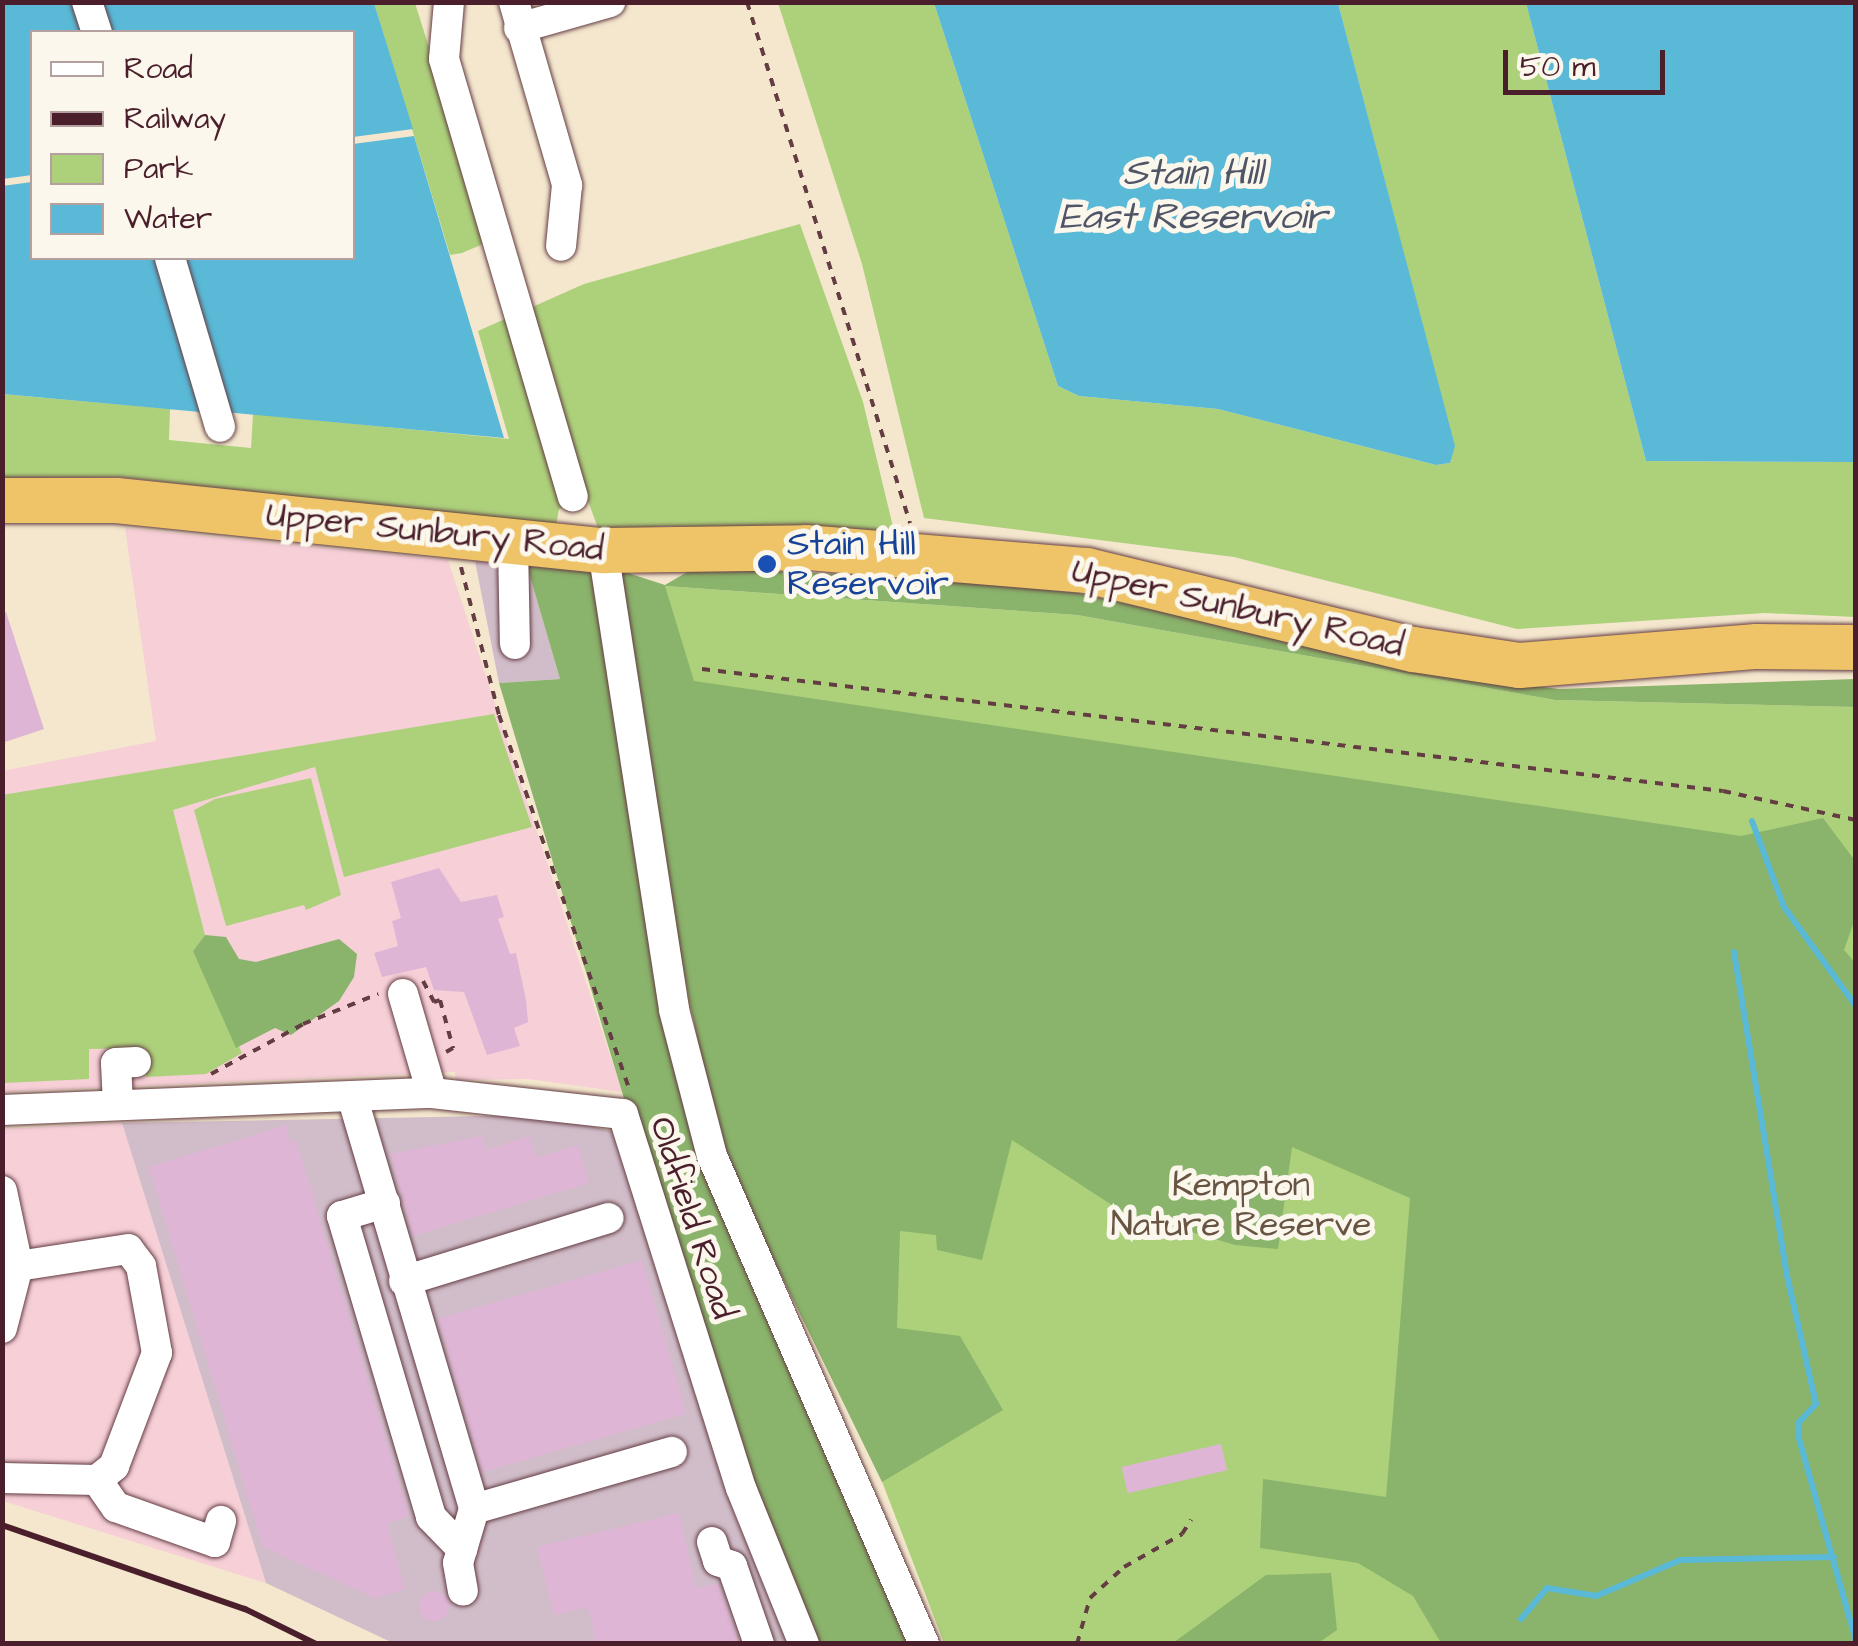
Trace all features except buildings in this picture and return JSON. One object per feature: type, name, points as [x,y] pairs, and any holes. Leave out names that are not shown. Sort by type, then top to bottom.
[{"type":"highway","name":"Upper Sunbury Road","points":[[2,500],[116,500],[494,542],[603,550],[806,548],[933,554],[1086,570],[1413,649],[1520,665],[1756,646],[1856,647]]},
{"type":"street","points":[[86,2],[95,30]]},
{"type":"street","points":[[449,2],[444,59],[573,496]]},
{"type":"street","points":[[561,246],[567,185],[517,16],[610,2]]},
{"type":"street","points":[[171,260],[220,427]]},
{"type":"street","points":[[494,542],[514,644]]},
{"type":"street","points":[[603,550],[674,1010],[712,1156],[924,1644]]},
{"type":"street","points":[[403,994],[432,1093]]},
{"type":"street","points":[[116,1063],[118,1104]]},
{"type":"street","name":"Oldfield Road","points":[[2,1110],[432,1093],[622,1114],[735,1470],[797,1641]]},
{"type":"street","points":[[352,1096],[474,1508],[462,1549],[463,1591]]},
{"type":"street","points":[[2,1191],[18,1266],[2,1328]]},
{"type":"street","points":[[385,1203],[342,1216],[431,1517],[462,1549]]},
{"type":"street","points":[[404,1281],[610,1218]]},
{"type":"street","points":[[2,1478],[97,1480],[114,1466],[157,1354],[141,1266],[128,1250],[18,1266]]},
{"type":"street","points":[[474,1508],[672,1452]]},
{"type":"street","points":[[97,1480],[116,1507],[216,1542],[221,1521]]},
{"type":"street","points":[[712,1542],[718,1561],[732,1566],[759,1644]]},
{"type":"path","points":[[747,2],[911,526],[933,554]]},
{"type":"path","points":[[494,542],[474,554],[458,552],[500,714],[630,1092],[622,1114]]},
{"type":"path","points":[[702,668],[1724,791],[1856,820]]},
{"type":"path","points":[[205,1078],[303,1024],[401,986],[403,994]]},
{"type":"path","points":[[1077,1644],[1090,1598],[1124,1567],[1182,1534],[1191,1520]]},
{"type":"shaded area","points":[[125,528],[448,560],[622,1092],[528,1079],[456,1080],[455,1072],[3,1092],[2,771],[156,741]]},
{"type":"shaded area","points":[[475,561],[527,566],[560,679],[499,683]]},
{"type":"shaded area","points":[[540,1115],[612,1131],[728,1498],[787,1643],[393,1643],[266,1583],[122,1123]]},
{"type":"shaded area","points":[[122,1123],[266,1583],[3,1501],[3,1129]]},
{"type":"green space","points":[[374,3],[415,3],[490,241],[462,253],[450,255]]},
{"type":"green space","points":[[778,3],[934,3],[1058,386],[1079,396],[1218,409],[1436,465],[1450,463],[1454,446],[1338,3],[1526,3],[1646,461],[1855,462],[1855,617],[1765,613],[1517,629],[1234,557],[924,518],[862,264]]},
{"type":"green space","points":[[800,224],[863,402],[895,535],[667,526],[599,531],[588,501],[559,509],[556,526],[119,477],[3,478],[2,394],[170,409],[169,440],[251,448],[253,414],[509,439],[478,331],[584,284]]},
{"type":"green space","name":"Kempton Nature Reserve","points":[[527,566],[592,572],[623,741],[646,745],[612,568],[665,585],[694,568],[935,578],[1078,593],[1448,675],[1559,689],[1855,679],[1855,707],[1555,700],[1077,615],[665,586],[694,681],[1741,836],[1823,818],[1856,862],[1855,919],[1844,950],[1856,964],[1855,1643],[1441,1643],[1413,1596],[1358,1563],[1260,1548],[1263,1479],[1386,1497],[1393,1413],[1410,1198],[1292,1147],[1278,1249],[1235,1245],[1121,1211],[1012,1140],[982,1260],[937,1250],[936,1235],[900,1231],[897,1328],[960,1336],[1003,1410],[882,1482],[718,1146],[680,950],[661,974],[703,1170],[908,1643],[819,1643],[785,1573],[687,1308],[499,683],[560,679]]},
{"type":"green space","name":"Kempton Nature Reserve","points":[[612,568],[665,586],[1077,615],[1555,700],[1855,707],[1855,1643],[944,1643],[868,1445],[791,1292],[689,1006]]},
{"type":"green space","points":[[494,714],[532,827],[344,877],[315,767],[173,810],[205,935],[193,951],[242,1053],[206,1074],[146,1077],[145,1048],[89,1049],[89,1079],[3,1083],[2,795]]},
{"type":"green space","points":[[311,778],[341,895],[306,910],[304,905],[226,926],[194,810],[215,799]]},
{"type":"green space","points":[[205,935],[226,937],[239,959],[256,962],[339,939],[357,954],[354,977],[339,1001],[291,1035],[275,1028],[236,1048],[193,951]]},
{"type":"green space","points":[[1331,1573],[1337,1630],[1318,1643],[1173,1643],[1266,1575]]},
{"type":"water","points":[[2,3],[75,3],[83,30],[30,30],[30,175],[3,179]]},
{"type":"water","points":[[100,3],[374,3],[413,129],[355,137],[355,30],[108,30]]},
{"type":"water","name":"Stain Hill East Reservoir","points":[[934,3],[1338,3],[1455,446],[1450,463],[1436,465],[1218,409],[1079,396],[1058,386]]},
{"type":"water","points":[[1526,3],[1855,3],[1855,462],[1646,461]]},
{"type":"water","points":[[414,136],[504,438],[225,412],[179,260],[355,260],[355,144]]},
{"type":"water","points":[[30,182],[30,260],[155,260],[200,412],[3,394],[2,186]]},
{"type":"waterway","points":[[1752,821],[1784,907],[1856,1006]]},
{"type":"waterway","points":[[1734,952],[1786,1271],[1816,1404],[1798,1423],[1798,1435],[1856,1641]]},
{"type":"waterway","points":[[1521,1619],[1547,1588],[1596,1596],[1680,1560],[1834,1557]]},
{"type":"railway","points":[[2,1525],[245,1609],[316,1644]]},
{"type":"place","name":"Stain Hill Reservoir","points":[[767,564]]}]
